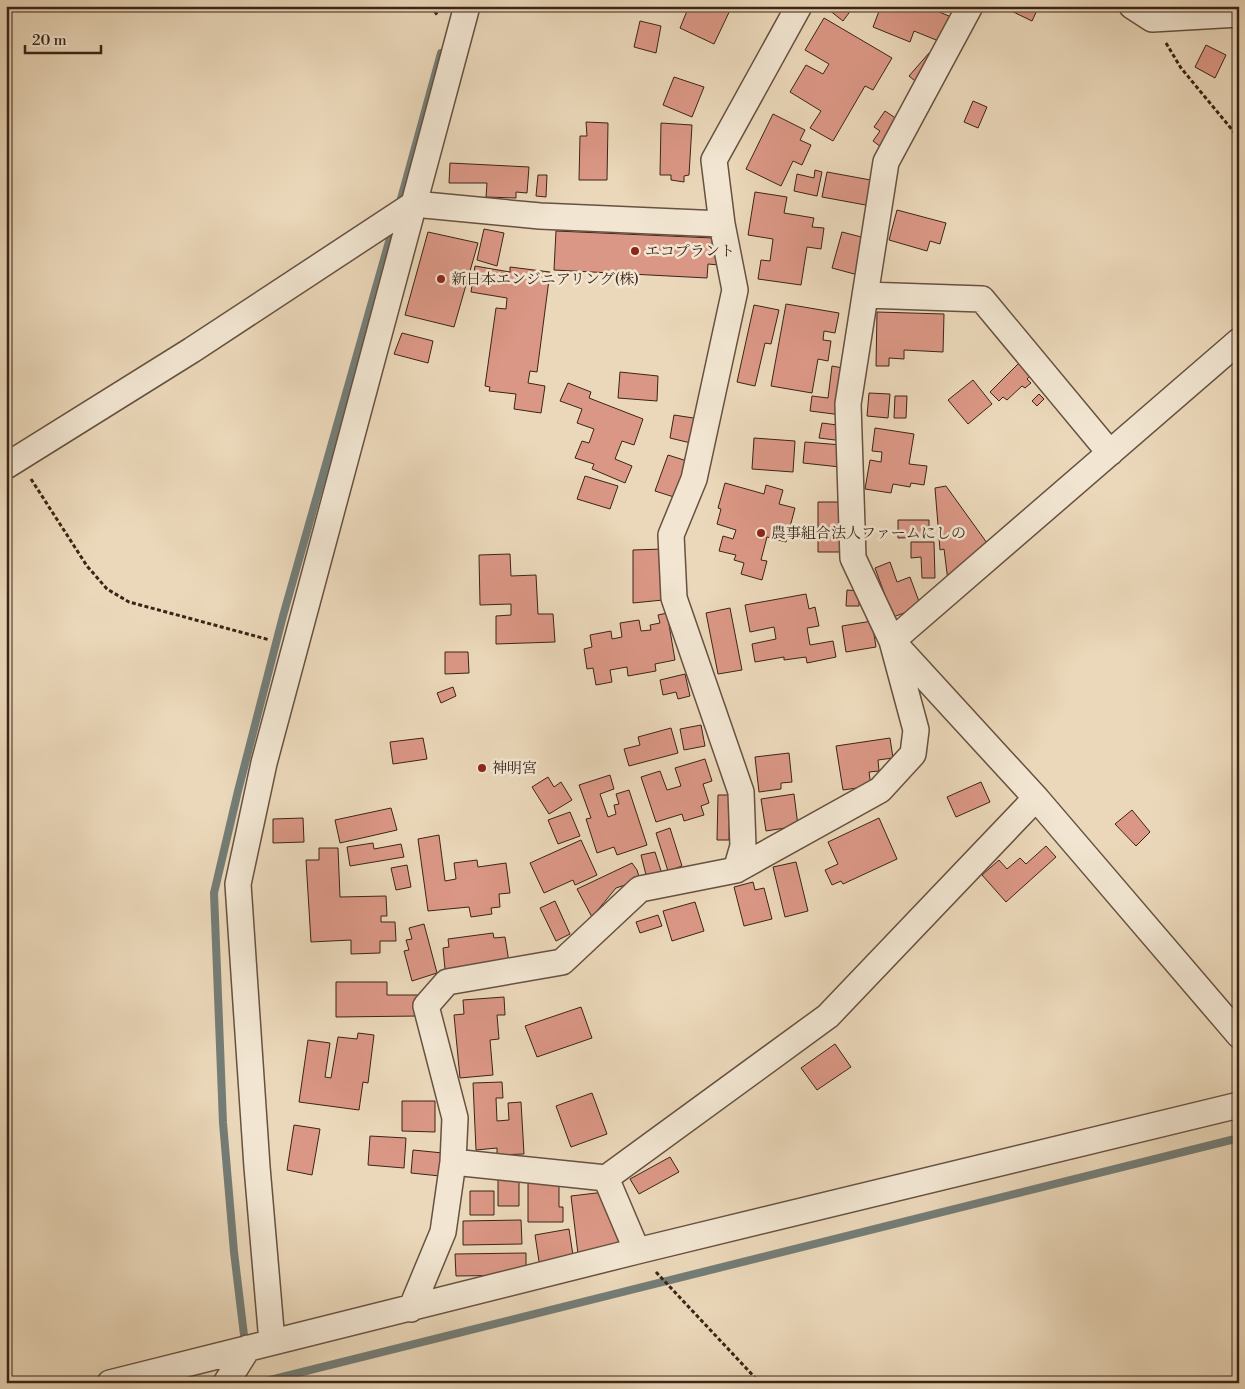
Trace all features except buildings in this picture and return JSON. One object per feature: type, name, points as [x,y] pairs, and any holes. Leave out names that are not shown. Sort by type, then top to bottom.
[{"type":"street","points":[[272,1342],[256,1157],[238,884],[264,763],[467,6]]},
{"type":"street","points":[[736,870],[743,846],[741,792],[674,598],[671,535],[694,479],[735,290],[722,224],[714,160],[799,6]]},
{"type":"street","points":[[411,1309],[443,1232],[453,1162],[455,1118],[426,1006],[446,982],[562,962],[640,889],[736,870],[880,790],[913,754],[916,730],[892,641],[853,558],[848,404],[886,162],[970,6]]},
{"type":"street","points":[[1142,13],[1239,14]]},
{"type":"street","points":[[11,462],[192,350],[414,204],[540,216],[722,224]]},
{"type":"street","points":[[866,295],[982,299],[1110,453]]},
{"type":"street","points":[[892,641],[1239,341]]},
{"type":"street","points":[[892,641],[1036,798],[1239,1035]]},
{"type":"street","points":[[453,1162],[606,1178],[828,1016],[1036,798]]},
{"type":"street","points":[[110,1383],[637,1251],[1239,1105]]},
{"type":"street","points":[[606,1178],[637,1251]]},
{"type":"street","points":[[226,1383],[248,1348]]},
{"type":"path","points":[[1142,13],[1181,68],[1239,138]]},
{"type":"path","points":[[11,462],[30,477],[87,566],[107,589],[129,602],[296,647]]},
{"type":"path","points":[[637,1251],[760,1383]]},
{"type":"waterway","points":[[399,206],[441,53]]},
{"type":"waterway","points":[[244,1335],[234,1252],[223,1123],[214,893],[283,616],[394,224]]},
{"type":"waterway","points":[[258,1383],[1239,1138]]},
{"type":"place","name":"エコプラント","points":[[635,251]]},
{"type":"place","name":"新日本エンジニアリング(株)","points":[[441,279]]},
{"type":"place","name":"農事組合法人ファームにしの","points":[[761,533]]},
{"type":"place","name":"神明宮","points":[[482,768]]}]
